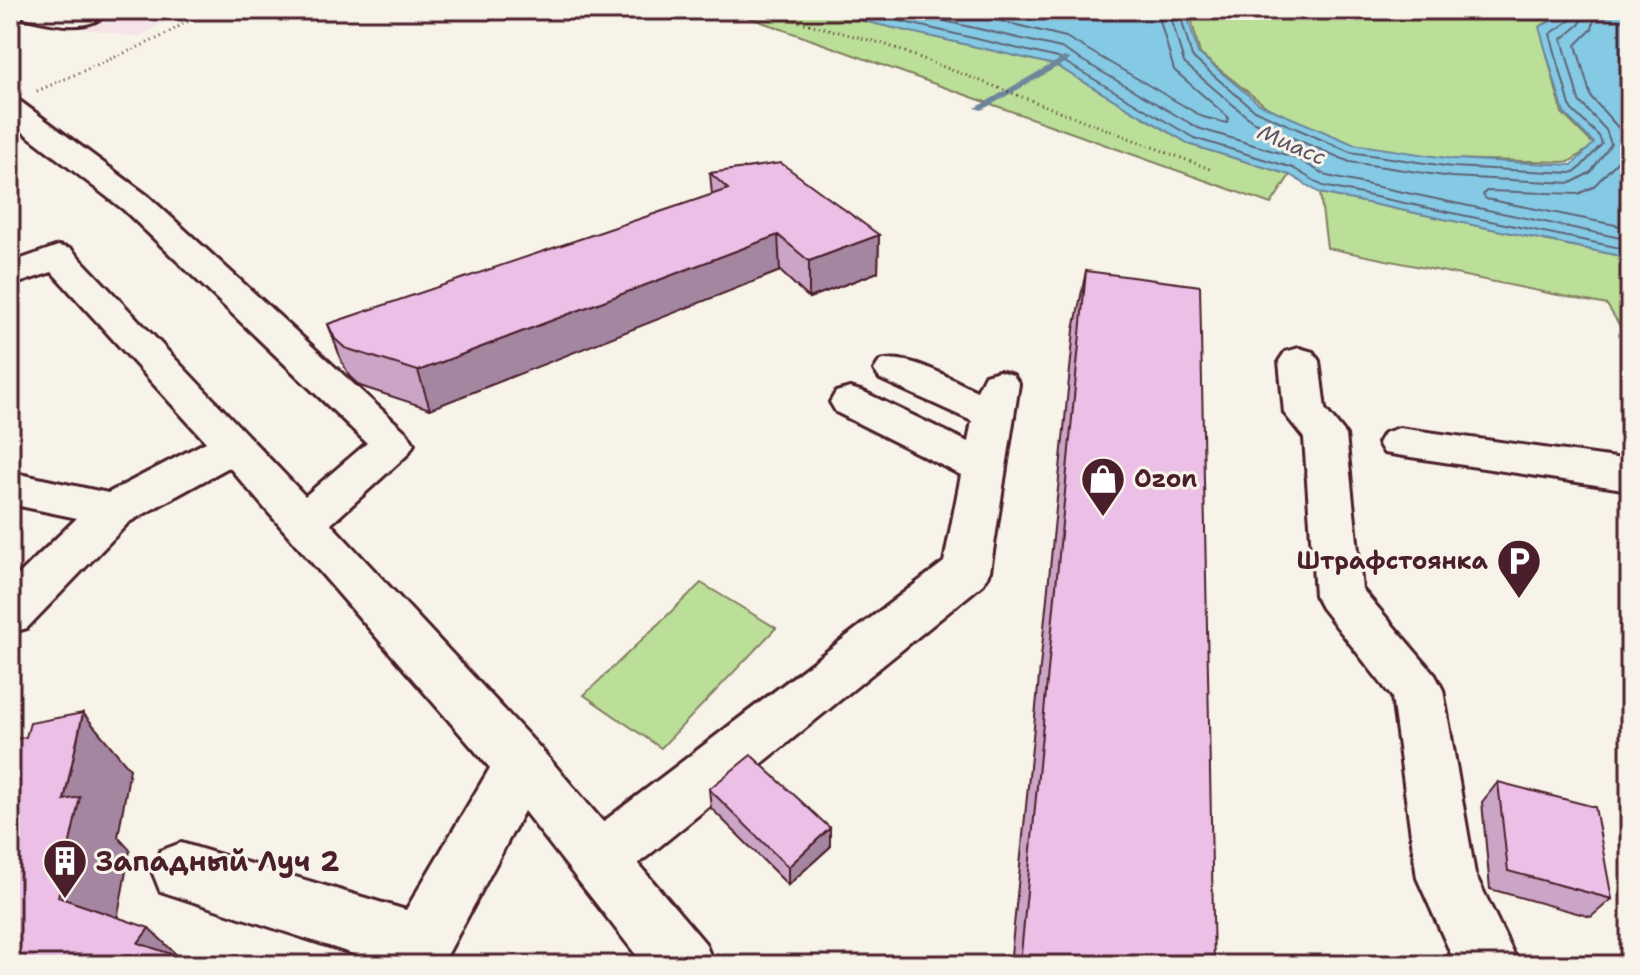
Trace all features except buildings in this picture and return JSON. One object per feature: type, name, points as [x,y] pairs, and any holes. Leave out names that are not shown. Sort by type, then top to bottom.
[{"type":"lane","points":[[28,10],[83,18],[96,10]]},
{"type":"lane","points":[[23,115],[136,203],[393,444],[303,523]]},
{"type":"lane","points":[[10,275],[58,257],[234,446],[521,765],[683,965]]},
{"type":"lane","points":[[1299,361],[1305,413],[1325,435],[1339,595],[1417,690],[1446,878],[1488,965]]},
{"type":"lane","points":[[599,860],[966,571],[997,399],[894,370]]},
{"type":"lane","points":[[850,402],[984,468]]},
{"type":"lane","points":[[1399,443],[1630,475]]},
{"type":"lane","points":[[10,614],[113,510],[234,446]]},
{"type":"lane","points":[[10,488],[113,510]]},
{"type":"lane","points":[[181,871],[414,955],[521,765]]},
{"type":"path","points":[[23,115],[207,10]]},
{"type":"path","points":[[756,10],[884,44],[1210,169]]},
{"type":"shaded area","points":[[10,10],[185,10],[139,37],[10,18]]},
{"type":"green space","points":[[576,10],[702,10],[658,19]]},
{"type":"green space","points":[[728,10],[829,10],[859,20],[1055,65],[1191,145],[1290,175],[1271,204]]},
{"type":"green space","points":[[1189,10],[1564,10],[1540,27],[1562,113],[1594,145],[1569,162],[1443,159],[1349,144],[1268,108],[1200,54]]},
{"type":"green space","points":[[1320,193],[1630,258],[1630,342],[1607,305],[1327,248]]},
{"type":"green space","points":[[701,583],[776,628],[661,748],[584,695]]},
{"type":"water","name":"Миасс","points":[[829,10],[1186,10],[1198,53],[1259,104],[1353,144],[1453,159],[1572,165],[1594,143],[1564,113],[1539,27],[1573,10],[1630,10],[1630,258],[1320,193],[1290,175],[1191,145],[1055,65],[859,20]]},
{"type":"waterway","points":[[979,108],[1067,59]]},
{"type":"place","name":"Ozon","points":[[1103,518]]},
{"type":"place","name":"Штрафстоянка","points":[[1519,600]]},
{"type":"place","name":"Западный Луч 2","points":[[65,900]]}]
